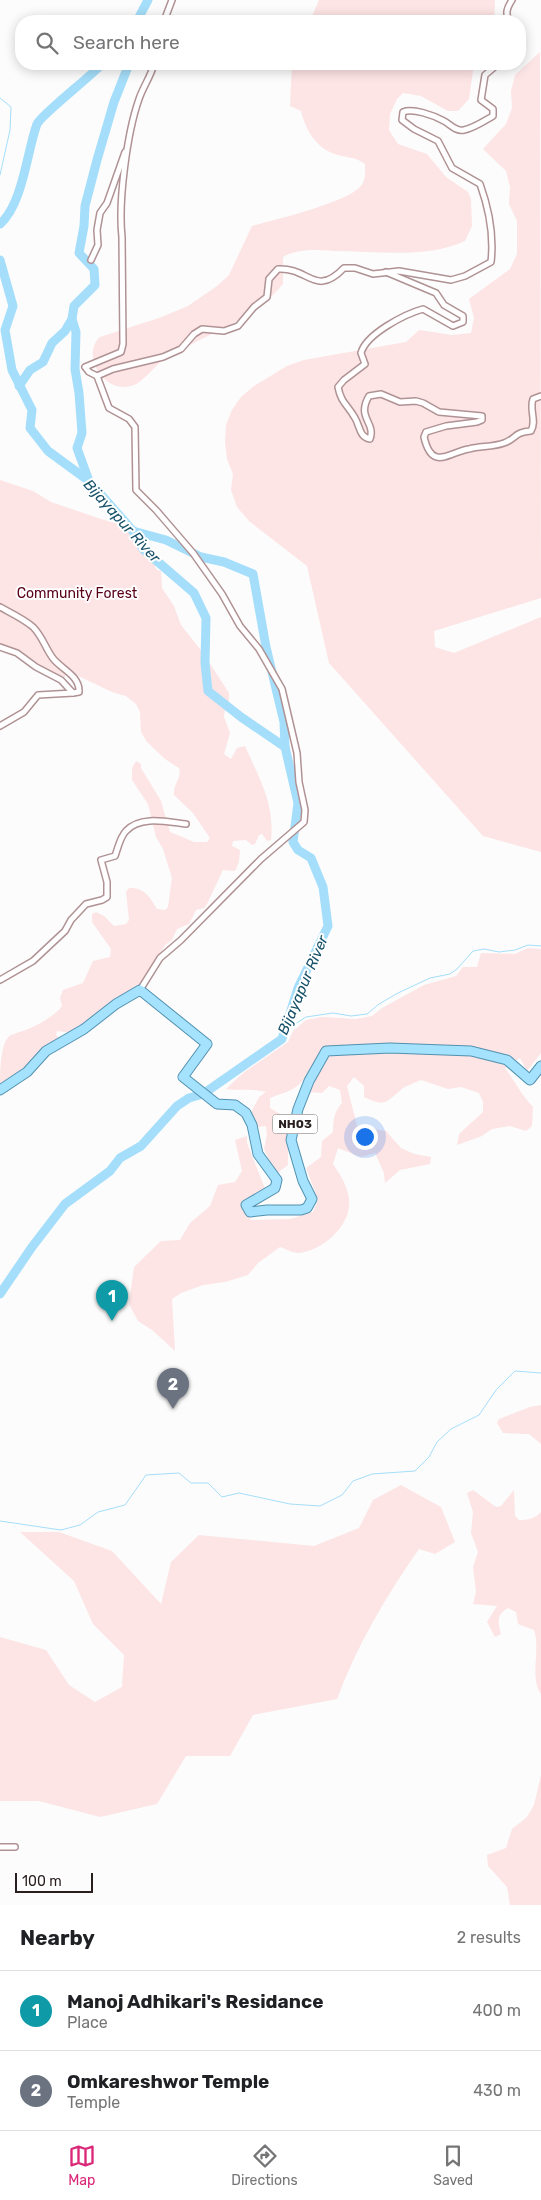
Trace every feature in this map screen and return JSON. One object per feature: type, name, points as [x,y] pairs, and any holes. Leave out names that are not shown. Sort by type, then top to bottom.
[{"type":"main road","name":"NH03","points":[[140,990],[207,1044],[183,1077],[213,1102],[235,1105],[246,1113],[252,1125],[258,1154],[277,1180],[275,1188],[246,1205],[250,1212],[301,1210],[306,1208],[312,1199],[303,1181],[292,1140],[298,1109],[309,1080],[326,1051],[390,1048],[471,1051],[507,1060],[530,1080],[541,1066]]},
{"type":"main road","points":[[0,1090],[27,1072],[46,1051],[84,1029],[116,1004],[140,990]]},
{"type":"street","points":[[166,15],[172,0]]},
{"type":"street","points":[[506,15],[512,0]]},
{"type":"street","points":[[140,990],[160,958],[181,940],[261,859],[304,822],[305,810],[299,782],[297,754],[282,689],[259,649],[240,626],[210,577],[188,546],[136,490],[135,427],[129,419],[109,408],[97,376],[89,372],[85,367],[121,352],[123,344],[122,237],[120,219],[128,145],[138,100],[151,70]]},
{"type":"street","points":[[97,376],[113,369],[163,357],[181,349],[194,334],[202,329],[224,330],[238,326],[254,307],[267,297],[269,279],[278,269],[288,268],[316,281],[326,282],[334,278],[344,268],[354,268],[373,274],[399,270],[452,280],[466,276],[490,262],[492,251],[488,206],[480,184],[452,168],[438,141],[414,129],[402,120],[402,112],[409,110],[444,120],[455,129],[463,131],[479,124],[493,116],[493,109],[481,100],[485,75],[491,70]]},
{"type":"street","points":[[91,260],[98,245],[97,230],[100,213],[107,203],[128,145]]},
{"type":"street","points":[[386,272],[436,293],[444,305],[463,316],[463,322],[453,326],[423,309],[401,317],[365,343],[361,353],[365,364],[338,387],[340,397],[356,420],[362,435],[370,439],[371,432],[363,407],[368,396],[374,394],[388,396],[400,402],[416,401],[439,412],[482,416],[482,420],[477,422],[446,426],[426,432],[424,436],[429,449],[438,458],[443,458],[467,449],[506,443],[514,434],[531,431],[534,424],[531,404],[533,399],[541,396]]},
{"type":"street","points":[[0,607],[32,626],[41,636],[51,655],[59,665],[76,679],[79,692],[38,695],[28,704],[24,712],[0,726]]},
{"type":"street","points":[[0,646],[17,653],[36,667],[61,680],[73,693]]},
{"type":"street","points":[[0,980],[33,961],[65,931],[71,920],[86,904],[102,900],[107,896],[107,882],[101,860],[115,856],[125,831],[135,824],[156,820],[186,824]]},
{"type":"street","points":[[0,1847],[15,1847]]},
{"type":"green space","points":[[319,0],[495,0],[494,15],[313,15]]},
{"type":"green space","points":[[540,52],[541,598],[434,631],[435,647],[454,653],[541,617],[541,852],[483,836],[329,663],[307,566],[249,521],[237,507],[231,490],[233,474],[227,459],[225,442],[226,425],[232,410],[241,397],[254,386],[287,366],[304,360],[406,342],[419,330],[452,335],[471,333],[474,318],[469,299],[510,269],[517,254],[517,221],[509,204],[510,187],[506,171],[483,149],[506,124],[512,108],[511,91],[515,75],[520,70],[526,70],[526,65]]},
{"type":"green space","points":[[292,70],[473,70],[469,99],[458,111],[448,111],[421,96],[403,93],[397,99],[390,114],[389,130],[398,144],[427,154],[446,177],[468,192],[471,199],[472,226],[465,241],[450,247],[418,252],[385,253],[315,250],[289,254],[283,257],[283,284],[258,308],[166,358],[134,385],[123,387],[105,380],[94,363],[95,345],[100,337],[159,318],[188,306],[217,286],[229,275],[252,226],[327,204],[353,192],[363,184],[365,164],[326,150],[308,130],[301,111],[290,106]]},
{"type":"green space","name":"Community Forest","points":[[0,480],[33,491],[51,502],[133,528],[142,535],[149,549],[159,559],[155,567],[161,571],[162,588],[174,606],[181,625],[203,653],[229,693],[229,701],[225,708],[224,717],[230,733],[224,754],[231,759],[237,748],[245,746],[265,792],[272,827],[271,840],[267,841],[262,834],[259,835],[255,844],[252,845],[246,840],[233,841],[232,846],[240,850],[239,862],[235,871],[223,870],[207,904],[204,908],[196,910],[189,924],[177,929],[172,940],[165,945],[140,986],[73,1033],[57,1031],[56,1035],[59,1038],[0,1087],[1,1058],[7,1038],[36,1026],[53,1015],[62,1006],[60,998],[63,990],[83,983],[93,961],[110,957],[111,949],[92,922],[92,914],[96,912],[104,916],[114,926],[126,924],[129,920],[126,892],[129,888],[143,891],[157,909],[165,910],[168,907],[172,878],[163,849],[156,837],[148,804],[132,780],[132,768],[136,761],[141,764],[141,768],[161,801],[170,832],[194,842],[207,842],[210,838],[193,813],[174,795],[180,772],[179,768],[165,759],[147,742],[141,732],[140,712],[136,704],[126,696],[112,692],[66,670],[65,677],[54,673],[23,653],[0,644]]},
{"type":"green space","points":[[528,948],[541,949],[541,1053],[527,1071],[520,1058],[505,1068],[533,1107],[532,1126],[526,1131],[510,1126],[492,1129],[482,1136],[457,1145],[459,1134],[483,1112],[483,1102],[479,1093],[461,1087],[448,1089],[421,1080],[404,1088],[381,1103],[364,1097],[364,1086],[354,1077],[347,1086],[357,1126],[386,1131],[401,1148],[414,1154],[431,1157],[430,1164],[400,1170],[385,1183],[384,1173],[375,1153],[361,1157],[338,1148],[333,1164],[347,1189],[349,1209],[341,1227],[326,1242],[298,1253],[280,1247],[258,1263],[248,1275],[225,1282],[203,1285],[181,1293],[172,1299],[175,1351],[152,1330],[138,1321],[129,1304],[134,1267],[161,1241],[180,1240],[190,1223],[210,1206],[218,1185],[235,1182],[242,1171],[235,1140],[247,1136],[247,1143],[266,1191],[246,1199],[241,1207],[251,1220],[290,1219],[313,1212],[318,1200],[306,1168],[321,1157],[322,1141],[333,1132],[334,1116],[342,1103],[340,1090],[329,1086],[322,1093],[309,1092],[315,1081],[308,1072],[297,1086],[270,1098],[270,1108],[289,1119],[290,1124],[288,1165],[276,1174],[264,1149],[267,1134],[266,1126],[258,1127],[250,1114],[259,1097],[266,1092],[226,1089],[243,1073],[288,1042],[293,1031],[306,1020],[322,1017],[356,1019],[372,1016],[382,1008],[424,985],[456,976],[463,967],[477,967],[481,953],[515,954]]},
{"type":"green space","points":[[541,1405],[541,1444],[529,1434],[503,1433],[497,1423],[499,1419],[530,1407]]},
{"type":"green space","points":[[401,1485],[441,1507],[455,1542],[435,1554],[419,1549],[373,1621],[337,1699],[253,1715],[230,1756],[186,1756],[157,1804],[100,1817],[39,1801],[0,1801],[0,1637],[46,1650],[69,1685],[95,1702],[122,1687],[124,1655],[93,1624],[74,1581],[20,1532],[59,1532],[112,1551],[161,1604],[171,1562],[199,1535],[314,1546],[359,1528],[373,1500]]},
{"type":"green space","points":[[473,1490],[496,1507],[501,1506],[514,1490],[515,1516],[519,1520],[531,1519],[541,1512],[541,1694],[535,1671],[536,1638],[534,1630],[518,1624],[516,1612],[508,1608],[501,1613],[499,1626],[501,1634],[495,1637],[487,1622],[497,1606],[473,1604],[476,1592],[473,1567],[478,1552],[471,1533],[473,1512],[467,1493]]},
{"type":"green space","points":[[541,1775],[541,1905],[510,1905],[507,1887],[488,1866],[487,1855],[506,1848],[512,1829],[527,1817],[534,1805]]},
{"type":"waterway","name":"Bijayapur River","points":[[140,15],[148,0]]},
{"type":"waterway","name":"Bijayapur River","points":[[0,224],[8,215],[19,191],[33,135],[40,119],[96,70]]},
{"type":"waterway","points":[[19,386],[30,370],[43,362],[52,343],[65,331],[72,319],[74,306],[95,285],[94,269],[79,253],[84,226],[85,206],[114,102],[127,70]]},
{"type":"waterway","points":[[0,98],[11,107],[10,130],[0,175]]},
{"type":"waterway","name":"Bijayapur River","points":[[0,260],[13,306],[5,330],[12,370],[32,410],[30,428],[48,451],[89,481],[133,531],[143,549],[194,593],[206,618],[205,663],[208,691],[241,717],[285,747],[298,803],[293,842],[298,850],[311,858],[323,887],[328,926],[298,988],[282,1039],[203,1094],[189,1098],[177,1106],[141,1146],[120,1158],[110,1171],[65,1204],[32,1247],[0,1294]]},
{"type":"waterway","points":[[72,319],[76,332],[75,369],[82,433],[77,448],[89,481]]},
{"type":"waterway","points":[[133,531],[166,540],[201,557],[224,562],[253,574],[266,647],[284,722],[285,747]]},
{"type":"waterway","points":[[282,1039],[289,1028],[306,1017],[333,1013],[351,1016],[367,1014],[379,1004],[398,993],[430,978],[450,974],[473,951],[484,949],[499,952],[515,950],[528,945],[541,946]]},
{"type":"waterway","points":[[0,1521],[61,1530],[80,1525],[98,1512],[125,1505],[146,1475],[179,1473],[191,1483],[208,1483],[222,1497],[239,1493],[290,1504],[320,1506],[342,1495],[353,1481],[372,1474],[415,1471],[429,1457],[437,1442],[451,1429],[479,1415],[496,1390],[515,1371],[541,1373]]},
{"type":"place","name":"Manoj Adhikari's Residance","points":[[112,1321]]},
{"type":"place","name":"Omkareshwor Temple","points":[[173,1409]]}]
